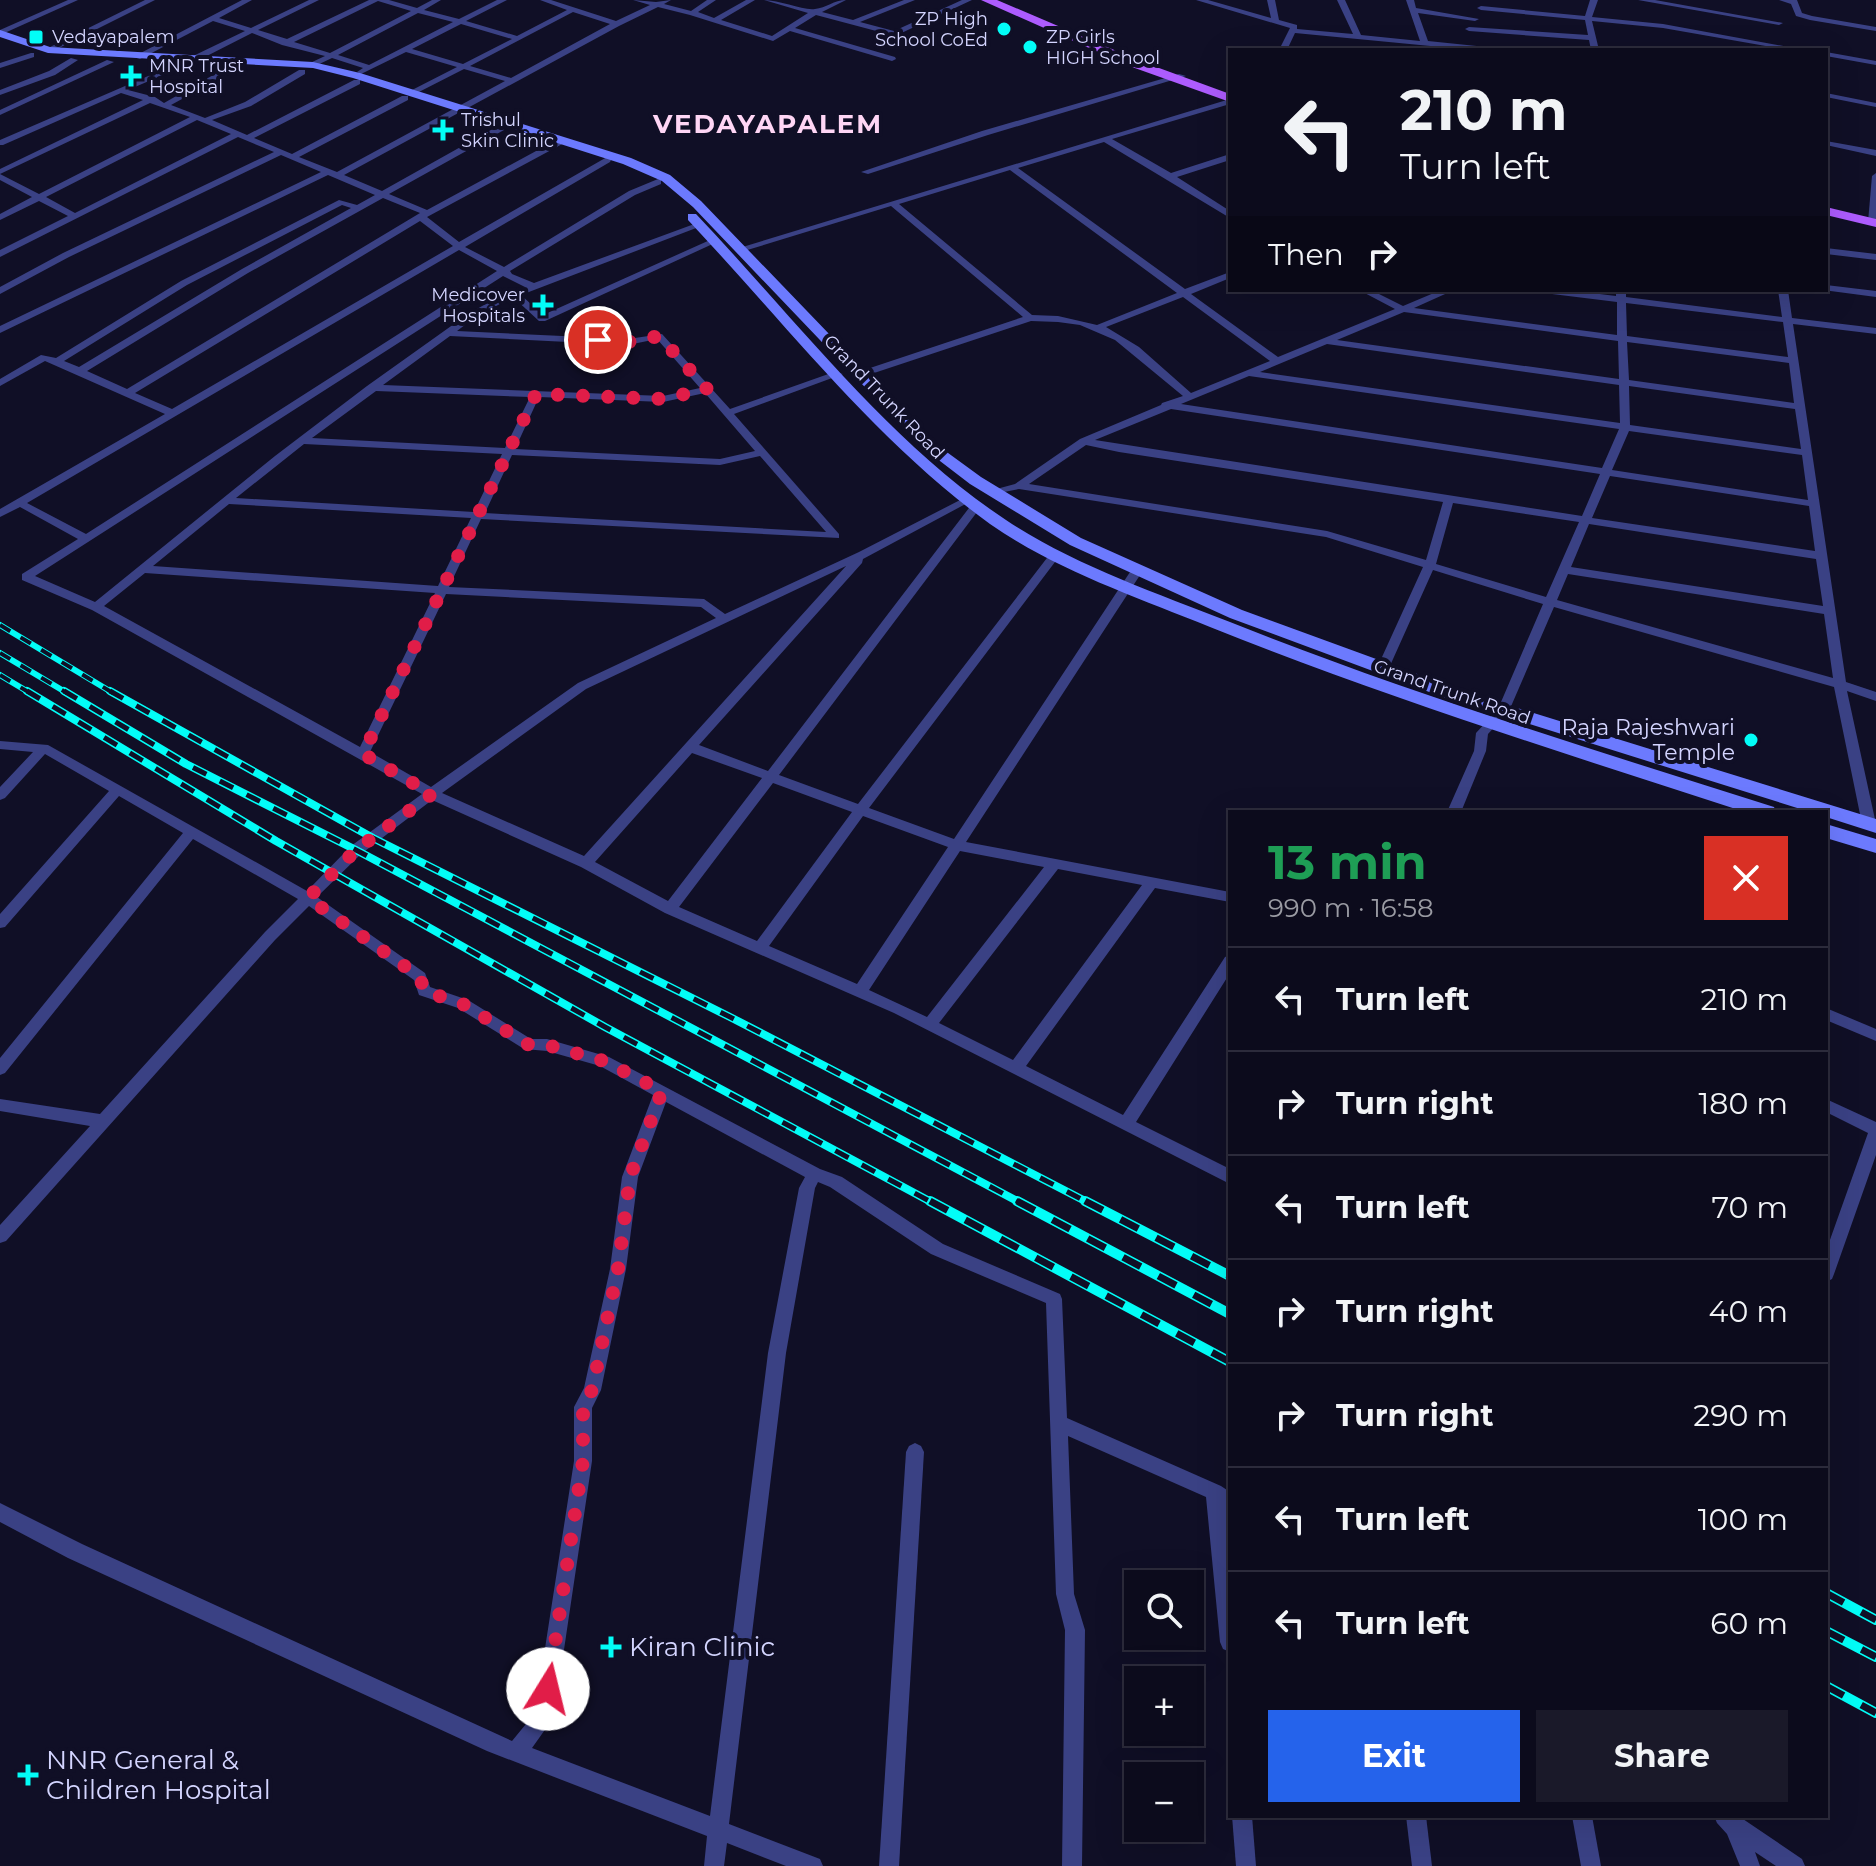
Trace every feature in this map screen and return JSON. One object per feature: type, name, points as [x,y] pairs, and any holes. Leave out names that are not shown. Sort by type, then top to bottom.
[{"type":"main road","points":[[987,0],[1228,96]]},
{"type":"main road","points":[[1004,0],[1179,77]]},
{"type":"main road","name":"Grand Trunk Road","points":[[0,33],[48,50],[194,59],[360,75],[410,95],[666,178],[697,204],[928,445],[971,480],[1132,579],[1383,668],[1497,717],[1821,810]]},
{"type":"main road","points":[[0,46],[31,55],[74,60],[307,69]]},
{"type":"main road","points":[[459,110],[501,128],[559,142],[658,182],[835,372],[955,489],[1054,556],[1132,579],[1300,656],[1497,717],[1761,810]]},
{"type":"main road","points":[[1828,212],[1875,225]]},
{"type":"main road","points":[[1828,219],[1875,225]]},
{"type":"main road","points":[[835,372],[850,362]]},
{"type":"main road","points":[[852,388],[866,378]]},
{"type":"main road","points":[[955,489],[971,480]]},
{"type":"main road","points":[[1007,526],[1026,515]]},
{"type":"main road","name":"Grand Trunk Road","points":[[1828,812],[1873,825]]},
{"type":"main road","points":[[1828,832],[1876,846]]},
{"type":"street","points":[[0,33],[74,0]]},
{"type":"street","points":[[48,50],[151,0]]},
{"type":"street","points":[[137,57],[248,0]]},
{"type":"street","points":[[194,59],[315,0]]},
{"type":"street","points":[[285,43],[378,0],[518,38]]},
{"type":"street","points":[[0,217],[201,118],[248,104],[330,55],[437,0]]},
{"type":"street","points":[[247,138],[503,0]]},
{"type":"street","points":[[544,0],[616,24]]},
{"type":"street","points":[[637,0],[692,13],[773,39],[813,13],[842,0]]},
{"type":"street","points":[[0,330],[332,174],[667,0]]},
{"type":"street","points":[[692,13],[712,0]]},
{"type":"street","points":[[714,21],[751,0]]},
{"type":"street","points":[[768,0],[895,34],[968,0]]},
{"type":"street","points":[[853,22],[911,0]]},
{"type":"street","points":[[1200,0],[1294,27],[1294,31]]},
{"type":"street","points":[[1271,0],[1276,22]]},
{"type":"street","points":[[1341,0],[1358,37]]},
{"type":"street","points":[[1410,0],[1425,43]]},
{"type":"street","points":[[1594,0],[1588,19],[1595,48]]},
{"type":"street","points":[[1642,0],[1779,23]]},
{"type":"street","points":[[1698,9],[1702,0]]},
{"type":"street","points":[[1783,0],[1794,2],[1799,14],[1810,18],[1876,29]]},
{"type":"street","points":[[1294,31],[1455,48],[1483,4],[1663,26],[1790,48]]},
{"type":"street","points":[[292,157],[572,10]]},
{"type":"street","points":[[1414,10],[1475,19]]},
{"type":"street","points":[[211,18],[330,55],[360,75]]},
{"type":"street","points":[[790,29],[892,59]]},
{"type":"street","points":[[1469,29],[1593,38]]},
{"type":"street","points":[[1284,48],[1294,31]]},
{"type":"street","points":[[1384,48],[1388,39]]},
{"type":"street","points":[[407,50],[513,81]]},
{"type":"street","points":[[1828,54],[1876,63]]},
{"type":"street","points":[[0,66],[31,55]]},
{"type":"street","points":[[0,93],[52,73],[74,60]]},
{"type":"street","points":[[0,113],[110,62]]},
{"type":"street","points":[[0,143],[176,66]]},
{"type":"street","points":[[166,105],[232,68]]},
{"type":"street","points":[[865,172],[985,133],[1179,77]]},
{"type":"street","points":[[124,91],[201,118],[383,194],[424,215],[461,248],[506,272],[508,276],[534,287]]},
{"type":"street","points":[[1828,95],[1876,105]]},
{"type":"street","points":[[741,249],[1013,168],[1228,98]]},
{"type":"street","points":[[0,174],[152,99]]},
{"type":"street","points":[[80,371],[245,271],[501,128]]},
{"type":"street","points":[[0,254],[237,134]]},
{"type":"street","points":[[1104,138],[1228,214]]},
{"type":"street","points":[[129,392],[424,215],[559,142]]},
{"type":"street","points":[[1828,143],[1876,153]]},
{"type":"street","points":[[0,291],[66,255],[280,152]]},
{"type":"street","points":[[1170,176],[1228,158]]},
{"type":"street","points":[[0,514],[461,248],[607,160]]},
{"type":"street","points":[[1013,168],[1277,361]]},
{"type":"street","points":[[0,174],[73,215]]},
{"type":"street","points":[[1875,225],[1876,176]]},
{"type":"street","points":[[658,182],[632,193],[26,577],[96,607],[432,794],[586,863],[670,909],[930,1024],[1228,1176]]},
{"type":"street","points":[[56,362],[184,283],[342,202],[358,208]]},
{"type":"street","points":[[892,203],[1030,318]]},
{"type":"street","points":[[96,607],[301,441],[447,333],[515,294],[700,225]]},
{"type":"street","points":[[515,294],[542,319],[713,242]]},
{"type":"street","points":[[1828,251],[1876,257]]},
{"type":"street","points":[[1101,326],[1228,276]]},
{"type":"street","points":[[1828,288],[1876,294]]},
{"type":"street","points":[[1368,292],[1402,309],[1794,361]]},
{"type":"street","points":[[993,493],[1019,486],[1084,441],[1444,292]]},
{"type":"street","points":[[1575,292],[1621,295],[1876,331]]},
{"type":"street","points":[[1783,292],[1840,684],[1873,825]]},
{"type":"street","points":[[1455,810],[1480,751],[1482,733],[1497,717],[1625,428],[1621,295]]},
{"type":"street","points":[[866,378],[1030,318],[1058,317],[1101,326],[1122,338],[1189,396]]},
{"type":"street","points":[[225,501],[835,536],[659,336],[628,342],[447,333]]},
{"type":"street","points":[[1325,341],[1801,407]]},
{"type":"street","points":[[0,383],[44,357],[174,414]]},
{"type":"street","points":[[728,413],[835,372]]},
{"type":"street","points":[[1246,373],[1808,453]]},
{"type":"street","points":[[371,388],[663,399],[707,389]]},
{"type":"street","points":[[363,754],[536,394]]},
{"type":"street","points":[[1166,405],[1815,504]]},
{"type":"street","points":[[301,441],[720,462],[763,452]]},
{"type":"street","points":[[1084,441],[1584,522],[1822,556]]},
{"type":"street","points":[[1019,486],[1327,534],[1876,697]]},
{"type":"street","points":[[1383,668],[1430,565],[1449,499]]},
{"type":"street","points":[[20,503],[85,538]]},
{"type":"street","points":[[0,1236],[101,1121],[356,850],[582,686],[972,503]]},
{"type":"street","points":[[670,909],[972,503]]},
{"type":"street","points":[[586,863],[863,554]]},
{"type":"street","points":[[760,948],[860,810],[1054,556]]},
{"type":"street","points":[[143,569],[442,590],[704,603],[723,618]]},
{"type":"street","points":[[1564,570],[1830,611]]},
{"type":"street","points":[[860,992],[1132,579]]},
{"type":"street","points":[[0,745],[44,748],[308,898],[420,977],[424,991],[463,1004],[529,1045],[547,1045],[604,1061],[814,1174],[836,1182],[937,1249],[1054,1299],[1065,1594],[1075,1630],[1072,1866]]},
{"type":"street","points":[[690,747],[956,845],[1228,897]]},
{"type":"street","points":[[0,795],[44,748]]},
{"type":"street","points":[[0,923],[117,790]]},
{"type":"street","points":[[0,1069],[191,832]]},
{"type":"street","points":[[930,1024],[1055,863]]},
{"type":"street","points":[[1016,1068],[1152,882]]},
{"type":"street","points":[[1127,1123],[1228,964]]},
{"type":"street","points":[[1828,1015],[1876,1035]]},
{"type":"street","points":[[516,1752],[544,1717],[583,1461],[583,1407],[592,1390],[618,1269],[630,1177],[662,1091]]},
{"type":"street","points":[[0,1105],[101,1121]]},
{"type":"street","points":[[1828,1106],[1876,1131],[1828,1268]]},
{"type":"street","points":[[714,1866],[777,1353],[807,1188],[814,1174]]},
{"type":"street","points":[[1060,1424],[1222,1498],[1228,1606]]},
{"type":"street","points":[[889,1866],[915,1452]]},
{"type":"street","points":[[0,1512],[75,1551],[516,1752],[813,1866]]},
{"type":"street","points":[[1242,1818],[1246,1866]]},
{"type":"street","points":[[1416,1818],[1422,1866]]},
{"type":"street","points":[[1582,1818],[1591,1866]]},
{"type":"street","points":[[1730,1819],[1750,1866]]},
{"type":"street","points":[[1730,1819],[1795,1866]]},
{"type":"railway","points":[[0,625],[113,693]]},
{"type":"railway","points":[[0,653],[67,693]]},
{"type":"railway","points":[[0,675],[30,693]]},
{"type":"railway","points":[[27,691],[276,841],[605,1027],[933,1203]]},
{"type":"railway","points":[[64,691],[186,764],[356,850],[1021,1203]]},
{"type":"railway","points":[[110,691],[373,838],[730,1017],[1089,1203]]},
{"type":"railway","points":[[930,1201],[1228,1361]]},
{"type":"railway","points":[[1017,1201],[1228,1313]]},
{"type":"railway","points":[[1085,1201],[1228,1275]]},
{"type":"railway","points":[[1828,1594],[1876,1620]]},
{"type":"railway","points":[[1828,1632],[1876,1657]]},
{"type":"railway","points":[[1828,1687],[1876,1713]]},
{"type":"place","name":"ZP High School CoEd","points":[[1004,29]]},
{"type":"place","name":"Vedayapalem","points":[[36,37]]},
{"type":"place","name":"ZP Girls HIGH School","points":[[1030,47]]},
{"type":"place","name":"MNR Trust Hospital","points":[[131,76]]},
{"type":"place","name":"Trishul Skin Clinic","points":[[443,130]]},
{"type":"place","name":"Medicover Hospitals","points":[[543,305]]},
{"type":"place","name":"Raja Rajeshwari Temple","points":[[1751,740]]},
{"type":"place","name":"Kiran Clinic","points":[[611,1647]]},
{"type":"place","name":"NNR General & Children Hospital","points":[[28,1775]]},
{"type":"district","name":"VEDAYAPALEM","points":[[768,124]]},
{"type":"route","points":[[548,1689],[583,1461],[583,1407],[592,1390],[618,1269],[630,1177],[662,1091],[604,1061],[547,1045],[529,1045],[463,1004],[424,991],[420,977],[308,898],[356,850],[432,794],[363,754],[536,394],[663,399],[707,389],[659,336],[628,342],[598,340]]}]
